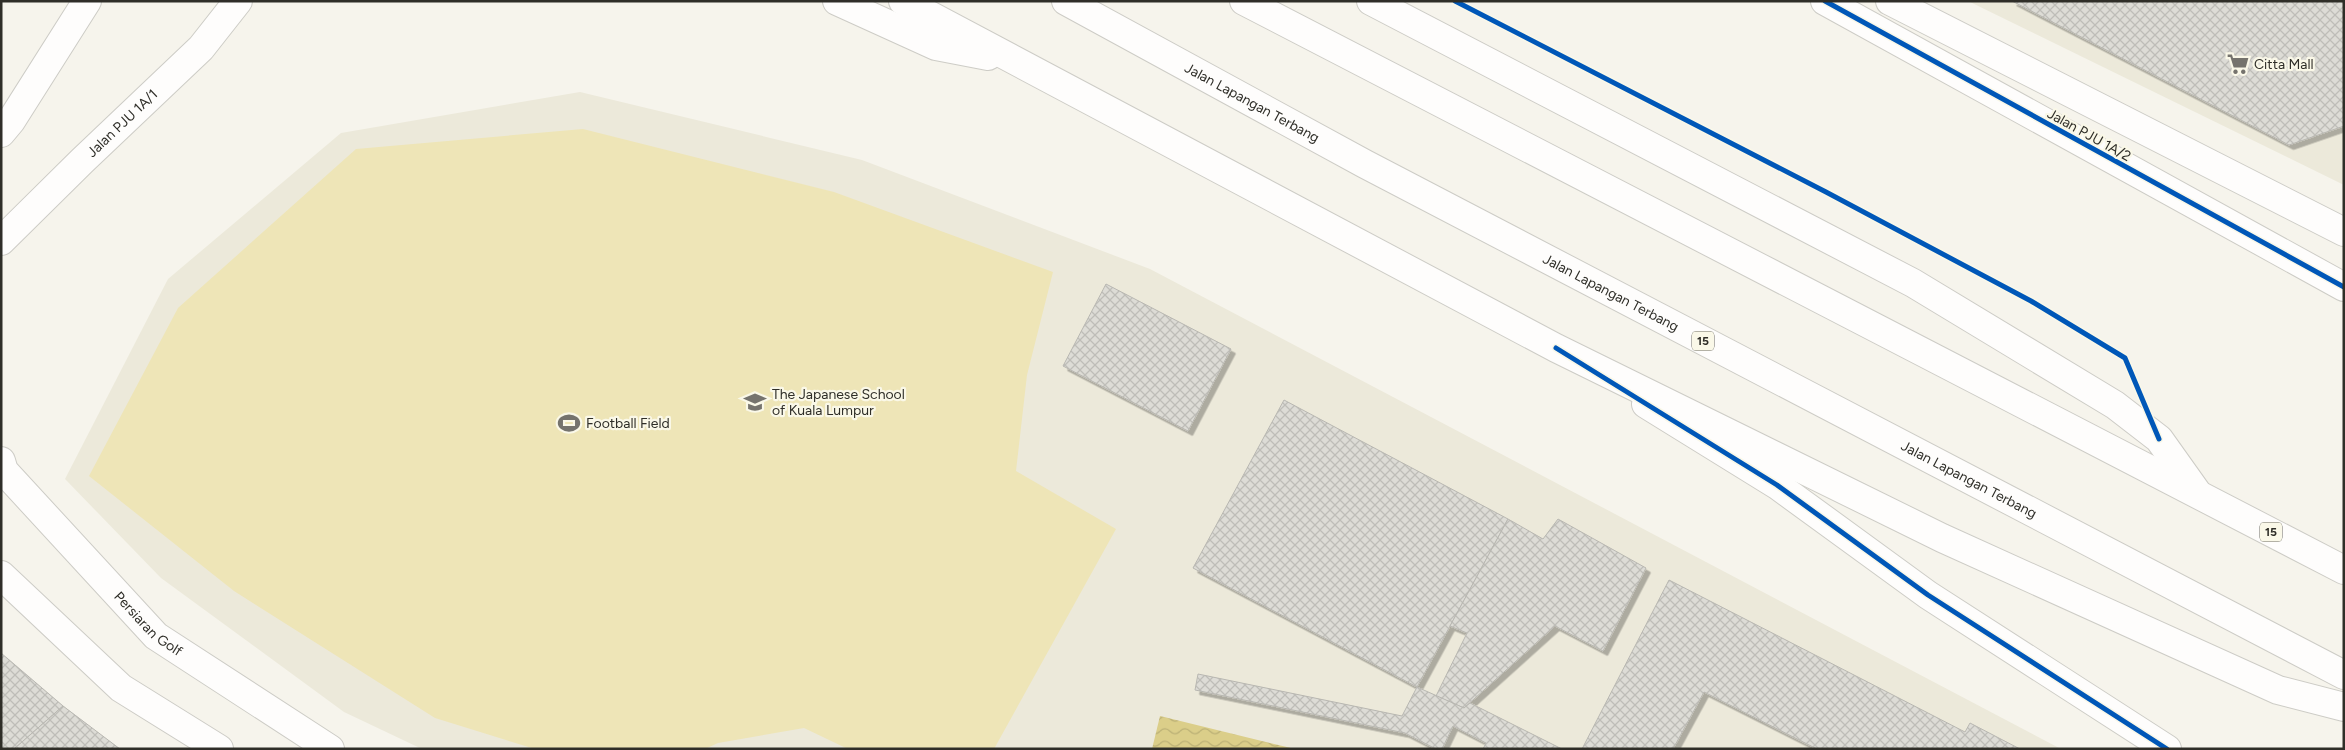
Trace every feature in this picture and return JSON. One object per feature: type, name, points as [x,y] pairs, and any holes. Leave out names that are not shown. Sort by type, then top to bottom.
[{"type":"main road","points":[[1,133],[11,121],[87,1]]},
{"type":"main road","name":"Jalan PJU 1A/1","points":[[1,241],[201,48],[238,1]]},
{"type":"main road","points":[[837,1],[936,46],[1014,60]]},
{"type":"main road","points":[[903,1],[1556,348],[1942,538],[2278,690],[2344,707]]},
{"type":"main road","name":"Jalan Lapangan Terbang","points":[[1066,1],[1365,164],[2344,675]]},
{"type":"main road","name":"15","points":[[1244,1],[2344,570]]},
{"type":"main road","points":[[1371,1],[1921,288],[2115,405],[2159,439],[2198,494]]},
{"type":"main road","name":"Jalan PJU 1A/2","points":[[1825,1],[2341,280]]},
{"type":"main road","name":"Jalan PJU 1A/2","points":[[1890,1],[2344,232]]},
{"type":"main road","points":[[1556,348],[1777,484],[1928,594],[2167,749]]},
{"type":"main road","name":"Persiaran Golf","points":[[1,461],[4,472],[156,636],[330,749]]},
{"type":"main road","points":[[1,575],[122,688],[218,749]]},
{"type":"shaded area","name":"Citta Mall","points":[[1968,1],[2344,1],[2344,185]]},
{"type":"shaded area","name":"The Japanese School of Kuala Lumpur","points":[[580,92],[862,160],[1150,269],[2061,749],[422,749],[344,712],[161,578],[65,479],[168,279],[341,133]]},
{"type":"shaded area","name":"Football Field","points":[[583,129],[834,192],[1053,272],[1027,375],[1016,471],[1116,529],[994,749],[848,749],[804,728],[718,743],[705,749],[535,749],[435,718],[234,591],[89,476],[178,308],[356,149]]},
{"type":"water","points":[[1160,716],[1295,749],[1152,749]]},
{"type":"building","name":"Citta Mall","points":[[2012,1],[2344,1],[2344,126],[2289,145]]},
{"type":"building","points":[[1106,284],[1231,349],[1188,431],[1063,366]]},
{"type":"building","points":[[1284,400],[1508,519],[1417,687],[1193,568]]},
{"type":"building","points":[[1508,519],[1543,539],[1558,519],[1646,568],[1603,651],[1555,626],[1464,708],[1436,696],[1467,633],[1450,626]]},
{"type":"building","points":[[1669,580],[1965,732],[1970,723],[2020,749],[1817,749],[1704,692],[1673,749],[1582,749]]},
{"type":"building","points":[[1,653],[63,706],[14,749],[1,749]]},
{"type":"building","points":[[1198,674],[1402,716],[1417,687],[1464,708],[1470,703],[1562,749],[1483,749],[1486,743],[1453,726],[1442,749],[1436,749],[1405,733],[1195,690]]},
{"type":"building","points":[[63,706],[120,749],[14,749]]},
{"type":"cycle path","points":[[1455,1],[1826,192],[2031,301],[2125,358],[2159,439]]},
{"type":"cycle path","points":[[1825,1],[2344,287]]},
{"type":"cycle path","points":[[1556,348],[1777,485],[1928,595],[2167,749]]},
{"type":"place","name":"Citta Mall","points":[[2238,64]]},
{"type":"place","name":"The Japanese School of Kuala Lumpur","points":[[755,402]]},
{"type":"place","name":"Football Field","points":[[569,423]]}]
